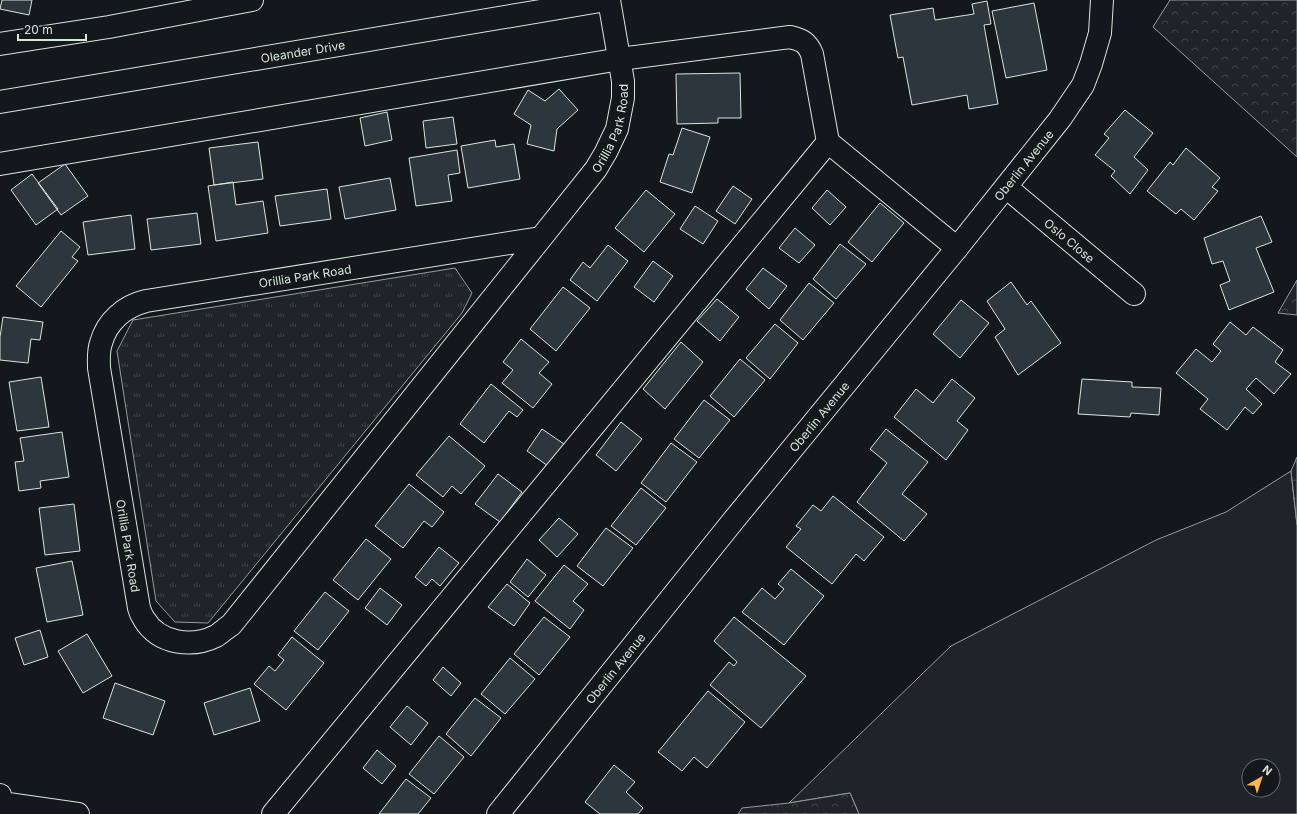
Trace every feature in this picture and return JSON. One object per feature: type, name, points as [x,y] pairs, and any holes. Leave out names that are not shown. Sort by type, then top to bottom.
[{"type":"street","points":[[0,44],[252,0]]},
{"type":"street","name":"Oleander Drive","points":[[0,102],[606,0]]},
{"type":"street","name":"Orillia Park Road","points":[[541,238],[146,301],[129,307],[119,314],[111,322],[101,343],[99,368],[139,608],[144,620],[166,639],[184,643],[200,642],[216,635],[231,625],[541,238],[596,169],[613,140],[621,114],[623,98],[623,81],[620,59],[609,0]]},
{"type":"street","name":"Oberlin Avenue","points":[[498,814],[738,515],[1006,188],[1060,119],[1083,85],[1091,64],[1100,33],[1102,0]]},
{"type":"street","points":[[0,164],[620,59],[790,37],[801,39],[808,46],[812,54],[828,142],[957,248]]},
{"type":"street","points":[[273,814],[828,142]]},
{"type":"street","name":"Oslo Close","points":[[1006,188],[1134,294]]},
{"type":"street","points":[[0,795],[1,803],[78,814]]},
{"type":"green space","points":[[1170,0],[1297,0],[1297,157],[1153,27]]},
{"type":"green space","points":[[455,268],[472,293],[462,313],[208,623],[175,622],[156,601],[117,351],[133,320]]},
{"type":"green space","points":[[1297,280],[1297,315],[1278,313]]},
{"type":"green space","points":[[1297,457],[1297,525],[1291,471]]},
{"type":"green space","points":[[1291,471],[1297,525],[1297,814],[859,814],[850,793],[789,803],[951,646],[1156,540],[1226,512]]},
{"type":"green space","points":[[850,793],[859,814],[738,814],[742,808],[789,803]]},
{"type":"building","points":[[2,0],[32,0],[29,15],[0,9]]},
{"type":"building","points":[[987,1],[991,24],[984,25],[998,104],[969,109],[967,95],[912,105],[903,57],[898,58],[890,15],[933,8],[935,20],[974,14],[972,4]]},
{"type":"building","points":[[1034,3],[1047,70],[1006,78],[992,11]]},
{"type":"building","points":[[740,73],[741,118],[718,118],[718,123],[677,124],[676,74]]},
{"type":"building","points":[[559,89],[578,110],[557,129],[554,151],[527,144],[531,125],[514,114],[528,90],[545,101]]},
{"type":"building","points":[[1125,110],[1153,133],[1134,157],[1148,170],[1130,194],[1111,176],[1115,171],[1095,155],[1109,138],[1104,134]]},
{"type":"building","points":[[387,112],[392,140],[365,146],[360,118]]},
{"type":"building","points":[[453,117],[457,144],[426,148],[423,121]]},
{"type":"building","points":[[682,128],[710,137],[692,193],[660,182],[669,154],[673,155]]},
{"type":"building","points":[[495,140],[496,147],[514,144],[520,179],[468,188],[461,146]]},
{"type":"building","points":[[258,142],[263,179],[214,185],[209,148]]},
{"type":"building","points":[[1186,148],[1220,178],[1212,187],[1218,191],[1194,220],[1181,209],[1176,214],[1147,191],[1170,162],[1173,165]]},
{"type":"building","points":[[457,150],[460,173],[448,175],[452,201],[416,206],[409,158]]},
{"type":"building","points":[[65,164],[88,196],[61,215],[38,183]]},
{"type":"building","points":[[32,174],[58,209],[36,225],[11,190]]},
{"type":"building","points":[[390,178],[396,210],[345,219],[339,187]]},
{"type":"building","points":[[233,182],[236,205],[263,201],[268,233],[216,241],[208,186]]},
{"type":"building","points":[[733,186],[752,199],[735,224],[716,211]]},
{"type":"building","points":[[327,189],[331,219],[280,226],[275,196]]},
{"type":"building","points":[[646,190],[675,214],[644,252],[615,228]]},
{"type":"building","points":[[827,190],[846,207],[830,225],[812,208]]},
{"type":"building","points":[[880,203],[904,223],[872,262],[848,242]]},
{"type":"building","points":[[695,206],[718,221],[703,244],[680,229]]},
{"type":"building","points":[[197,213],[201,244],[151,250],[147,219]]},
{"type":"building","points":[[131,215],[135,249],[88,255],[83,222]]},
{"type":"building","points":[[1261,216],[1272,242],[1256,248],[1274,292],[1229,310],[1220,285],[1230,281],[1223,261],[1212,264],[1204,238]]},
{"type":"building","points":[[795,228],[815,245],[799,263],[779,248]]},
{"type":"building","points":[[61,231],[80,247],[72,257],[78,261],[41,307],[16,286]]},
{"type":"building","points":[[840,244],[866,264],[836,299],[813,279]]},
{"type":"building","points":[[608,245],[628,261],[597,301],[570,280],[583,262],[590,268]]},
{"type":"building","points":[[653,261],[673,276],[654,302],[634,287]]},
{"type":"building","points":[[763,268],[787,286],[769,309],[746,289]]},
{"type":"building","points":[[1011,282],[1027,305],[1031,301],[1061,343],[1018,375],[995,337],[1005,329],[987,301]]},
{"type":"building","points":[[809,283],[834,303],[803,340],[780,320]]},
{"type":"building","points":[[563,287],[590,308],[556,351],[530,329]]},
{"type":"building","points":[[717,299],[739,317],[720,341],[697,321]]},
{"type":"building","points":[[961,300],[989,323],[960,358],[933,334]]},
{"type":"building","points":[[3,317],[43,322],[40,340],[31,339],[28,363],[0,360],[0,337]]},
{"type":"building","points":[[1230,322],[1246,335],[1253,327],[1283,350],[1275,362],[1291,374],[1274,394],[1256,378],[1246,389],[1262,404],[1253,414],[1245,407],[1227,430],[1200,409],[1208,399],[1176,373],[1196,349],[1212,362],[1221,351],[1213,344]]},
{"type":"building","points":[[775,324],[798,343],[770,379],[746,358]]},
{"type":"building","points":[[521,339],[549,362],[539,373],[552,384],[533,408],[502,383],[513,370],[503,362]]},
{"type":"building","points":[[681,342],[703,362],[665,409],[643,389]]},
{"type":"building","points":[[740,359],[765,380],[734,417],[710,396]]},
{"type":"building","points":[[41,377],[49,427],[17,431],[9,382]]},
{"type":"building","points":[[952,379],[975,398],[957,421],[968,430],[946,460],[894,417],[916,389],[933,403]]},
{"type":"building","points":[[1082,379],[1132,382],[1132,387],[1161,388],[1159,415],[1131,413],[1130,417],[1078,414]]},
{"type":"building","points":[[491,384],[523,410],[517,417],[509,411],[484,443],[460,424]]},
{"type":"building","points":[[704,400],[730,420],[699,458],[674,439]]},
{"type":"building","points":[[621,422],[642,439],[616,471],[596,455]]},
{"type":"building","points":[[542,429],[564,444],[548,466],[527,451]]},
{"type":"building","points":[[886,429],[928,462],[902,494],[927,514],[904,541],[857,502],[887,463],[870,449]]},
{"type":"building","points":[[62,432],[69,477],[40,481],[41,488],[19,491],[15,462],[24,461],[20,438]]},
{"type":"building","points":[[449,436],[485,466],[461,494],[452,486],[443,497],[416,475]]},
{"type":"building","points":[[671,443],[697,462],[666,502],[641,483]]},
{"type":"building","points":[[498,474],[522,492],[500,522],[475,504]]},
{"type":"building","points":[[409,484],[444,512],[432,527],[424,521],[403,548],[375,526]]},
{"type":"building","points":[[641,488],[666,508],[636,545],[611,526]]},
{"type":"building","points":[[833,496],[884,537],[864,561],[856,554],[832,584],[786,547],[801,529],[796,526],[813,505],[821,511]]},
{"type":"building","points":[[74,504],[80,551],[45,555],[39,508]]},
{"type":"building","points":[[559,518],[578,534],[557,557],[539,540]]},
{"type":"building","points":[[606,528],[633,548],[603,586],[577,566]]},
{"type":"building","points":[[366,539],[391,559],[358,600],[333,580]]},
{"type":"building","points":[[439,547],[459,563],[440,586],[432,579],[426,586],[415,577]]},
{"type":"building","points":[[527,559],[546,575],[528,597],[510,582]]},
{"type":"building","points":[[72,561],[83,615],[47,622],[36,568]]},
{"type":"building","points":[[564,565],[588,584],[573,601],[584,610],[570,629],[535,601]]},
{"type":"building","points":[[791,569],[824,596],[784,645],[742,612],[762,588],[775,599],[784,589],[778,584]]},
{"type":"building","points":[[507,584],[530,603],[514,626],[488,607]]},
{"type":"building","points":[[380,588],[402,605],[387,625],[365,608]]},
{"type":"building","points":[[325,592],[349,611],[318,650],[294,631]]},
{"type":"building","points":[[544,617],[570,637],[539,675],[514,654]]},
{"type":"building","points":[[734,617],[806,676],[761,728],[710,685],[729,662],[734,666],[737,662],[714,641]]},
{"type":"building","points":[[40,630],[48,657],[24,665],[15,638]]},
{"type":"building","points":[[87,634],[112,676],[83,693],[58,651]]},
{"type":"building","points":[[292,637],[324,663],[286,710],[254,684],[269,666],[275,671],[284,660],[278,655]]},
{"type":"building","points":[[510,658],[535,679],[505,714],[481,694]]},
{"type":"building","points":[[443,667],[461,683],[451,696],[433,680]]},
{"type":"building","points":[[115,683],[165,701],[153,735],[103,718]]},
{"type":"building","points":[[250,688],[260,721],[214,735],[204,703]]},
{"type":"building","points":[[708,691],[745,722],[707,768],[694,757],[682,771],[658,752]]},
{"type":"building","points":[[475,698],[501,718],[471,756],[446,734]]},
{"type":"building","points":[[407,706],[428,723],[411,745],[390,727]]},
{"type":"building","points":[[439,736],[464,757],[434,794],[409,774]]},
{"type":"building","points":[[377,750],[396,766],[382,784],[363,768]]},
{"type":"building","points":[[614,765],[635,782],[626,792],[643,808],[638,814],[600,814],[585,802]]},
{"type":"building","points":[[406,779],[431,798],[418,814],[379,814]]}]
